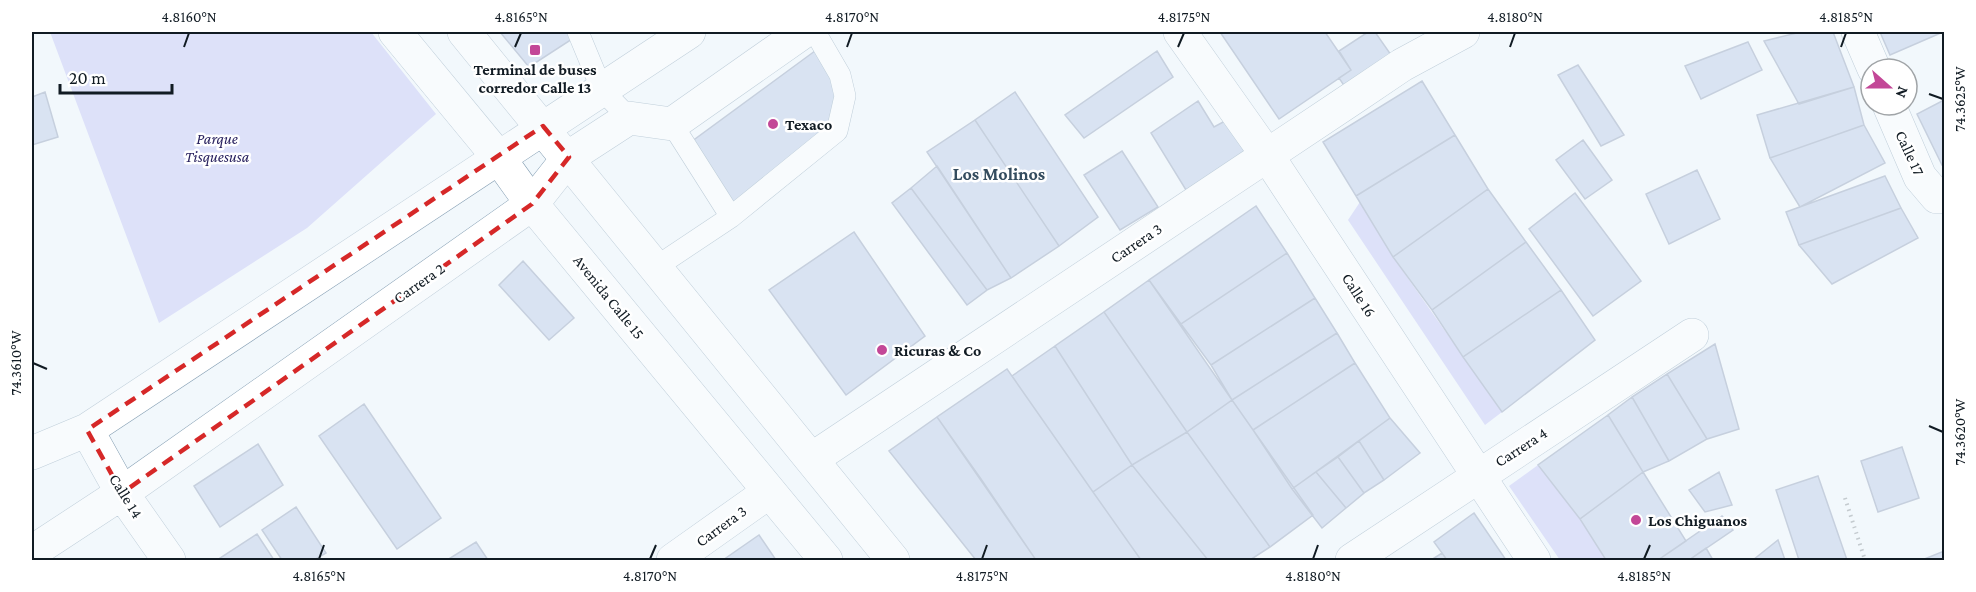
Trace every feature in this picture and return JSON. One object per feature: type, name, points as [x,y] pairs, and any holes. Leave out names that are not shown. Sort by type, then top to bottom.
[{"type":"street","name":"Avenida Calle 15","points":[[395,32],[499,158],[531,204],[826,561]]},
{"type":"street","points":[[464,32],[543,126],[893,561]]},
{"type":"street","points":[[32,453],[87,430],[499,158],[543,126],[690,32]]},
{"type":"street","points":[[629,118],[672,124],[803,32]]},
{"type":"street","name":"Calle 16","points":[[1180,32],[1267,155],[1534,561]]},
{"type":"street","name":"Carrera 3","points":[[812,459],[1402,66],[1463,32]]},
{"type":"street","points":[[1858,32],[1869,57]]},
{"type":"street","name":"Calle 17","points":[[1894,117],[1920,177],[1940,197]]},
{"type":"street","name":"Carrera 2","points":[[32,552],[122,493],[531,204],[568,157],[629,118]]},
{"type":"street","name":"Carrera 4","points":[[1352,561],[1478,475],[1692,335]]},
{"type":"street","name":"Calle 14","points":[[87,430],[122,493],[169,561]]},
{"type":"street","name":"Carrera 3","points":[[673,561],[769,492]]},
{"type":"lane","points":[[578,32],[602,90],[629,118]]},
{"type":"lane","points":[[656,267],[730,217],[837,131],[845,96],[840,75],[815,32]]},
{"type":"lane","points":[[672,124],[730,217]]},
{"type":"path","points":[[1845,498],[1865,561]]},
{"type":"highlighted area","points":[[543,126],[569,157],[532,204],[122,493],[87,430]]},
{"type":"green space","name":"Parque Tisquesusa","points":[[50,32],[371,32],[436,114],[307,228],[159,323]]},
{"type":"green space","points":[[1360,202],[1393,257],[1502,412],[1485,425],[1348,220]]},
{"type":"green space","points":[[1538,465],[1580,519],[1606,560],[1560,560],[1509,486]]},
{"type":"building","name":"Terminal de buses corredor Calle 13","points":[[500,32],[583,32],[529,67]]},
{"type":"building","points":[[1220,32],[1325,32],[1351,70],[1279,119]]},
{"type":"building","points":[[1368,32],[1375,32],[1396,62],[1349,93],[1339,78],[1351,70],[1339,51]]},
{"type":"building","points":[[1801,32],[1833,32],[1854,87],[1799,104],[1764,41]]},
{"type":"building","points":[[1880,32],[1943,32],[1890,55]]},
{"type":"building","points":[[1748,42],[1762,70],[1701,99],[1685,66]]},
{"type":"building","name":"Texaco","points":[[819,48],[852,106],[731,206],[691,142]]},
{"type":"building","points":[[1157,51],[1173,77],[1084,138],[1065,115]]},
{"type":"building","points":[[1578,65],[1624,135],[1601,146],[1558,75]]},
{"type":"building","points":[[1422,81],[1455,135],[1356,196],[1323,142]]},
{"type":"building","points":[[1854,87],[1859,106],[1859,117],[1862,117],[1864,125],[1770,158],[1757,115]]},
{"type":"building","points":[[45,92],[58,137],[32,145],[32,97]]},
{"type":"building","points":[[1015,92],[1098,217],[1059,246],[975,120]]},
{"type":"building","points":[[1944,100],[1944,164],[1942,165],[1918,117],[1919,113]]},
{"type":"building","points":[[1198,101],[1214,127],[1225,121],[1246,153],[1186,190],[1151,133]]},
{"type":"building","points":[[975,120],[1059,246],[1011,278],[927,152]]},
{"type":"building","points":[[1864,125],[1885,163],[1800,207],[1770,158]]},
{"type":"building","points":[[1455,135],[1488,189],[1393,257],[1356,196]]},
{"type":"building","points":[[1583,140],[1612,180],[1585,199],[1556,160]]},
{"type":"building","points":[[1122,151],[1158,207],[1120,230],[1084,175]]},
{"type":"building","points":[[937,166],[1011,278],[987,290],[911,188]]},
{"type":"building","points":[[1697,170],[1720,219],[1669,244],[1646,194]]},
{"type":"building","points":[[1885,176],[1901,208],[1799,245],[1786,212]]},
{"type":"building","points":[[911,188],[987,290],[967,305],[892,203]]},
{"type":"building","points":[[1488,189],[1526,242],[1432,310],[1393,257]]},
{"type":"building","points":[[1575,193],[1641,281],[1593,316],[1529,229]]},
{"type":"building","points":[[1256,206],[1287,253],[1181,324],[1149,280]]},
{"type":"building","points":[[1901,208],[1918,238],[1832,284],[1799,245]]},
{"type":"building","points":[[854,232],[925,336],[846,395],[769,290]]},
{"type":"building","points":[[1526,242],[1561,290],[1463,357],[1432,310]]},
{"type":"building","points":[[1287,253],[1315,298],[1211,365],[1181,324]]},
{"type":"building","points":[[523,261],[574,318],[549,340],[499,285]]},
{"type":"building","points":[[1149,280],[1232,400],[1187,432],[1104,312]]},
{"type":"building","points":[[1561,290],[1595,340],[1502,412],[1463,357]]},
{"type":"building","points":[[1315,298],[1337,333],[1232,400],[1211,365]]},
{"type":"building","points":[[1104,312],[1187,432],[1132,465],[1055,346]]},
{"type":"building","points":[[1337,333],[1355,363],[1253,430],[1232,400]]},
{"type":"building","points":[[1715,344],[1739,429],[1707,439],[1667,374]]},
{"type":"building","points":[[1055,346],[1132,465],[1093,492],[1012,376]]},
{"type":"building","points":[[1355,363],[1390,418],[1292,489],[1253,430]]},
{"type":"building","points":[[1007,369],[1141,560],[1036,560],[937,417]]},
{"type":"building","points":[[1667,374],[1707,439],[1669,461],[1632,397]]},
{"type":"building","points":[[1632,397],[1669,461],[1643,472],[1608,415]]},
{"type":"building","points":[[1232,400],[1313,515],[1270,547],[1187,432]]},
{"type":"building","points":[[364,404],[441,518],[397,549],[319,436]]},
{"type":"building","points":[[1608,415],[1643,472],[1580,519],[1538,465]]},
{"type":"building","points":[[937,417],[1036,560],[976,560],[889,451]]},
{"type":"building","points":[[1390,418],[1420,453],[1384,480],[1359,441]]},
{"type":"building","points":[[1187,432],[1270,547],[1250,560],[1208,560],[1132,465]]},
{"type":"building","points":[[1359,441],[1384,480],[1364,493],[1338,457]]},
{"type":"building","points":[[258,444],[283,485],[220,527],[194,486]]},
{"type":"building","points":[[1902,447],[1919,498],[1878,512],[1861,461]]},
{"type":"building","points":[[1338,457],[1364,493],[1346,508],[1316,472]]},
{"type":"building","points":[[1132,465],[1208,560],[1141,560],[1093,492]]},
{"type":"building","points":[[1316,472],[1346,508],[1322,528],[1292,489]]},
{"type":"building","points":[[1643,472],[1686,541],[1658,560],[1606,560],[1580,519]]},
{"type":"building","points":[[1719,472],[1732,505],[1705,512],[1689,490]]},
{"type":"building","points":[[1818,476],[1847,560],[1799,560],[1776,490]]},
{"type":"building","points":[[296,507],[326,553],[314,560],[282,560],[262,530]]},
{"type":"building","points":[[1474,513],[1506,560],[1447,560],[1434,542]]},
{"type":"building","points":[[1722,516],[1733,530],[1689,560],[1658,560]]},
{"type":"building","points":[[257,534],[274,560],[217,560]]},
{"type":"building","points":[[759,535],[776,560],[723,560]]},
{"type":"building","points":[[1778,540],[1785,560],[1753,560]]},
{"type":"building","points":[[476,542],[488,560],[447,560]]},
{"type":"building","points":[[1706,548],[1713,560],[1689,560]]},
{"type":"building","points":[[1944,551],[1944,560],[1922,560]]},
{"type":"building","points":[[1442,553],[1447,560],[1431,560]]},
{"type":"place","name":"Terminal de buses corredor Calle 13","points":[[535,50]]},
{"type":"place","name":"Texaco","points":[[773,124]]},
{"type":"place","name":"Ricuras & Co","points":[[882,350]]},
{"type":"place","name":"Los Chiguanos","points":[[1636,520]]},
{"type":"district","name":"Los Molinos","points":[[999,174]]}]
